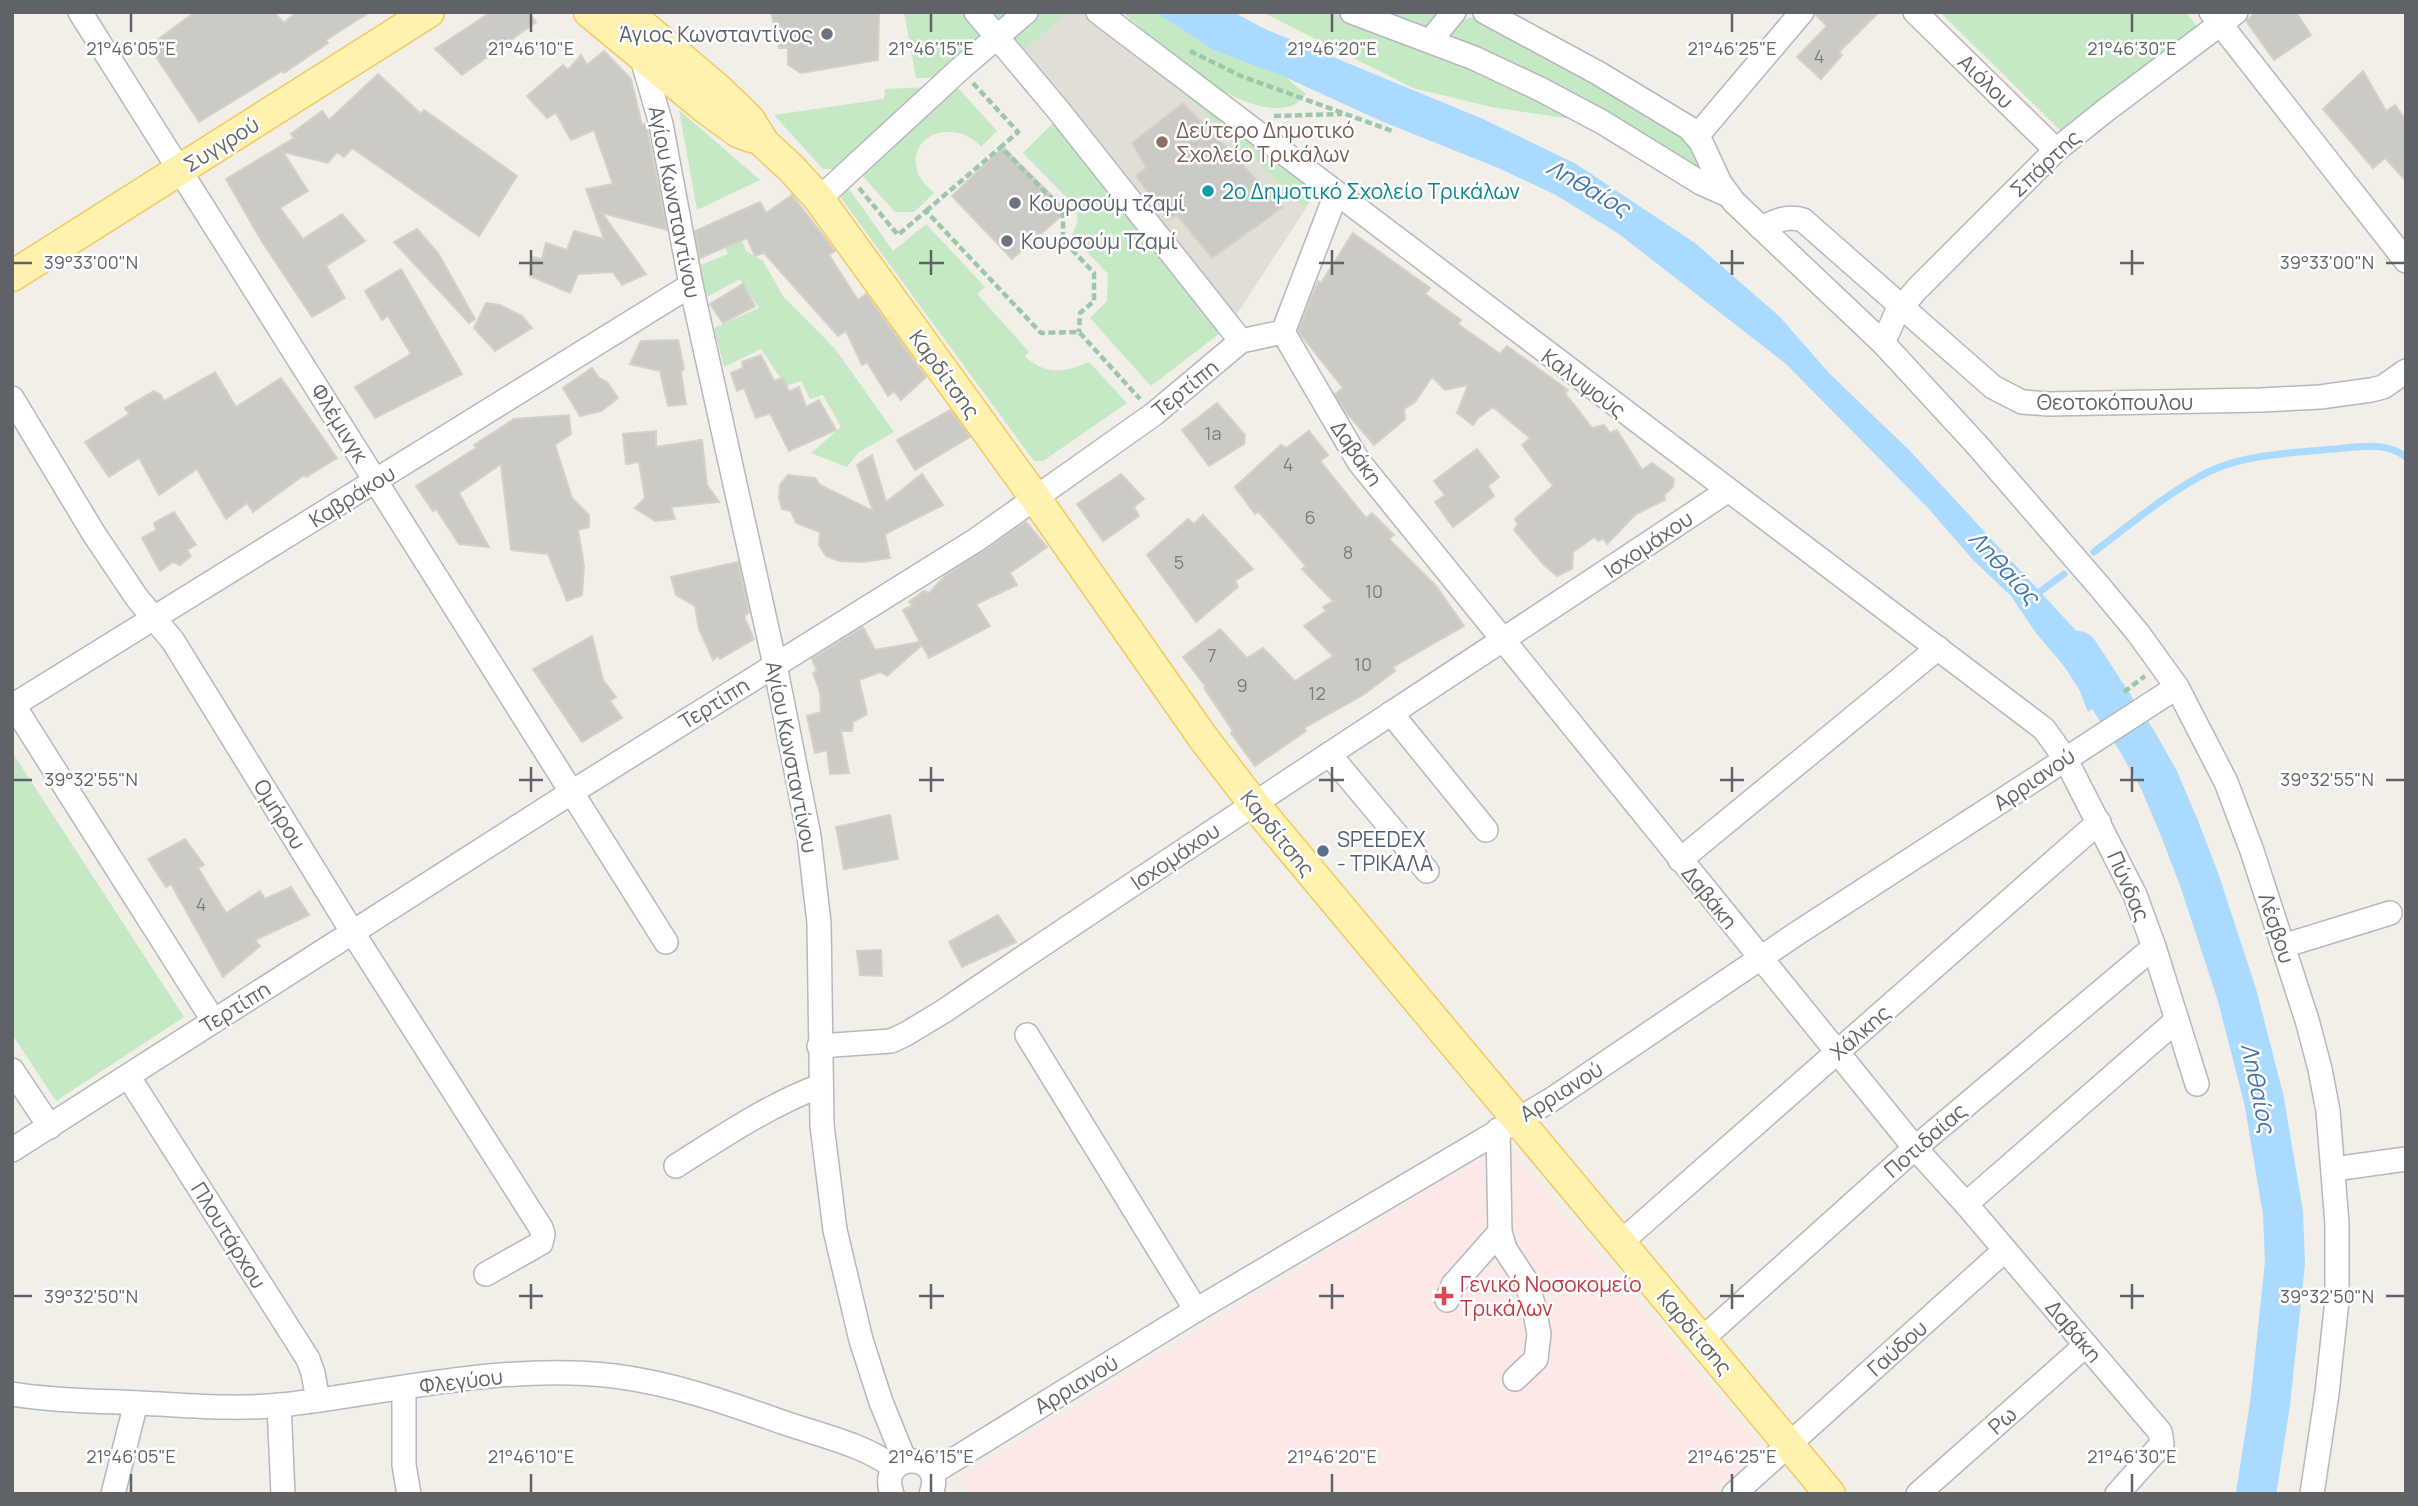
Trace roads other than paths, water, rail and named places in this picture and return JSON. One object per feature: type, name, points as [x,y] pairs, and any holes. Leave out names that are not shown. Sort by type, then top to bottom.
[{"type":"main road","name":"Συγγρού","points":[[12,276],[429,12]]},
{"type":"main road","points":[[589,12],[738,132],[764,143]]},
{"type":"main road","points":[[627,12],[719,90],[749,119],[764,143]]},
{"type":"main road","points":[[662,12],[688,64]]},
{"type":"main road","name":"Καρδίτσης","points":[[764,143],[819,200],[1036,499],[1205,739],[1507,1125],[1620,1243],[1830,1494]]},
{"type":"street","name":"Φλέμινγκ","points":[[80,12],[666,942]]},
{"type":"street","points":[[976,12],[1059,111],[1241,341]]},
{"type":"street","points":[[996,12],[997,38]]},
{"type":"street","points":[[819,200],[960,69],[1026,12]]},
{"type":"street","name":"Καλυψούς","points":[[1098,12],[1727,491],[2035,721],[2052,738],[2065,758]]},
{"type":"street","points":[[1352,12],[1430,41],[1540,89],[1602,122],[1701,183],[1728,195]]},
{"type":"street","points":[[1430,41],[1454,12]]},
{"type":"street","points":[[1485,12],[1598,72],[1682,123],[1697,136],[1728,195]]},
{"type":"street","points":[[1697,136],[1802,12]]},
{"type":"street","name":"Αιόλου","points":[[1915,12],[2056,150]]},
{"type":"street","points":[[2222,16],[2406,261]]},
{"type":"street","name":"Σπάρτης","points":[[1883,344],[1901,307],[2056,150],[2222,16]]},
{"type":"street","name":"Αγίου Κωνσταντίνου","points":[[641,55],[661,124],[691,285],[775,665],[804,810],[819,923],[820,1086],[830,1192],[842,1268],[870,1371],[893,1481]]},
{"type":"street","points":[[1283,332],[1331,190]]},
{"type":"street","name":"Λέσβου","points":[[1728,195],[1883,344],[1977,445],[2138,633],[2209,748],[2240,816],[2320,1069],[2328,1111],[2338,1238],[2337,1300],[2312,1494]]},
{"type":"street","name":"Θεοτοκόπουλου","points":[[1761,228],[1780,219],[1794,217],[1804,220],[1993,387],[2015,399],[2030,403],[2320,397],[2383,387],[2406,371]]},
{"type":"street","name":"Καβράκου","points":[[13,706],[691,285]]},
{"type":"street","name":"Τερτίπη","points":[[12,1150],[572,792],[976,540],[1154,414],[1241,341],[1283,332]]},
{"type":"street","name":"Δαβάκη","points":[[1283,332],[1359,462],[1836,1053],[2160,1432],[2162,1441],[2117,1494]]},
{"type":"street","name":"Ομήρου","points":[[12,398],[94,534],[153,618],[173,641],[353,933],[528,1206],[543,1234],[541,1243],[486,1274]]},
{"type":"street","name":"Ισχομάχου","points":[[819,1046],[891,1041],[906,1034],[1391,713],[1503,642],[1727,491]]},
{"type":"street","points":[[1680,860],[1938,648]]},
{"type":"street","name":"Αρριανού","points":[[933,1488],[1196,1310],[1551,1100],[1760,959],[2173,690]]},
{"type":"street","points":[[13,706],[213,1020]]},
{"type":"street","points":[[1391,713],[1486,830]]},
{"type":"street","points":[[1329,754],[1427,871]]},
{"type":"street","name":"Πύνδας","points":[[2065,758],[2135,895],[2197,1084]]},
{"type":"street","name":"Χάλκης","points":[[1620,1243],[2099,822]]},
{"type":"street","points":[[2283,946],[2390,913]]},
{"type":"street","name":"Ποτιδαίας","points":[[1702,1340],[1915,1148],[2154,947]]},
{"type":"street","points":[[1966,1204],[2177,1020]]},
{"type":"street","points":[[1027,1035],[1196,1310]]},
{"type":"street","points":[[12,1070],[50,1127]]},
{"type":"street","name":"Πλουτάρχου","points":[[128,1076],[307,1359],[313,1373],[318,1400]]},
{"type":"street","points":[[676,1166],[735,1129],[800,1093],[820,1086]]},
{"type":"street","points":[[1507,1125],[1500,1232],[1505,1249],[1526,1281],[1539,1334],[1536,1359],[1515,1379]]},
{"type":"street","points":[[2334,1169],[2406,1159]]},
{"type":"street","points":[[1447,1300],[1453,1285],[1500,1232]]},
{"type":"street","name":"Γαύδου","points":[[1734,1494],[2005,1250]]},
{"type":"street","name":"Ρω","points":[[1918,1494],[2086,1345]]},
{"type":"street","name":"Φλεγύου","points":[[12,1394],[136,1403],[238,1406],[279,1405],[466,1379],[516,1375],[567,1374],[636,1380],[685,1391],[771,1418],[881,1458],[893,1481],[918,1461],[933,1488]]},
{"type":"street","points":[[404,1388],[404,1465],[409,1494]]},
{"type":"street","points":[[113,1494],[136,1403]]},
{"type":"street","points":[[279,1405],[283,1494]]},
{"type":"water","points":[[1155,12],[1233,12],[1265,29],[1483,119],[1576,164],[1695,243],[1779,316],[1829,373],[1909,450],[2081,636],[2120,689],[2088,712],[2075,679],[2036,633],[2011,596],[1974,561],[1928,508],[1786,364],[1619,234],[1556,195],[1496,167],[1381,121],[1285,77],[1215,51]]},
{"type":"waterway","points":[[2094,552],[2179,489],[2208,472],[2238,461],[2286,453],[2362,446],[2389,449],[2406,457]]},
{"type":"waterway","points":[[2034,596],[2064,574]]},
{"type":"waterway","name":"Ληθαίος","points":[[2078,651],[2137,741],[2159,780],[2179,827],[2237,995],[2264,1100],[2283,1213],[2285,1263],[2270,1404],[2256,1494]]},
{"type":"place","name":"Άγιος Κωνσταντίνος","points":[[827,34]]},
{"type":"place","name":"Δεύτερο Δημοτικό Σχολείο Τρικάλων","points":[[1162,142]]},
{"type":"place","name":"2ο Δημοτικό Σχολείο Τρικάλων","points":[[1208,191]]},
{"type":"place","name":"Κουρσούμ τζαμί","points":[[1015,203]]},
{"type":"place","name":"Κουρσούμ Τζαμί","points":[[1007,241]]},
{"type":"place","name":"SPEEDEX - ΤΡΙΚΑΛΑ","points":[[1323,851]]},
{"type":"place","name":"Γενικό Νοσοκομείο Τρικάλων","points":[[1444,1296]]}]
